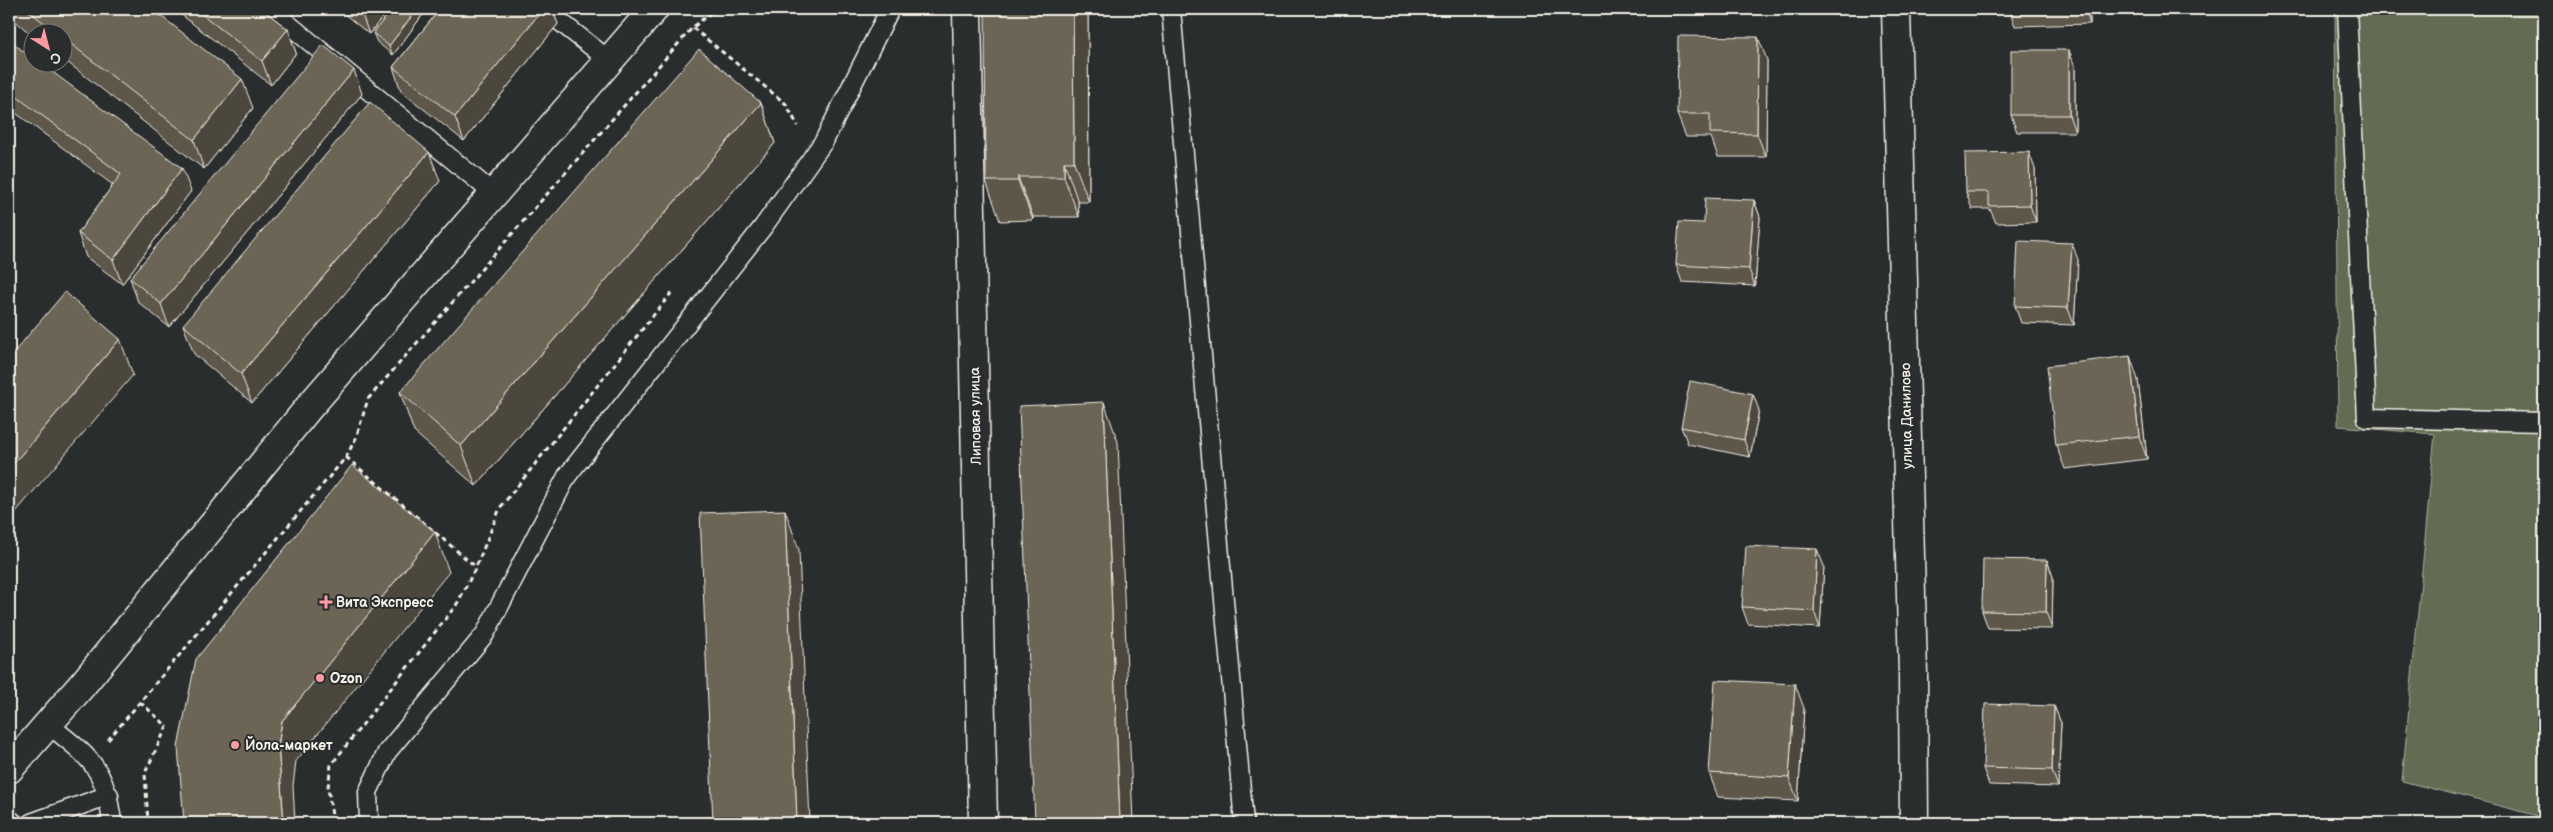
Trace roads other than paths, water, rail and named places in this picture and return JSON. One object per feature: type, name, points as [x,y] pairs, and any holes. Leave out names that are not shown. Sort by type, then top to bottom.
[{"type":"street","points":[[9,769],[310,406],[654,9]]},
{"type":"street","name":"Липовая улица","points":[[967,9],[983,823]]},
{"type":"street","name":"улица Данилово","points":[[1896,9],[1913,674],[1914,823]]},
{"type":"lane","points":[[270,9],[494,194]]},
{"type":"lane","points":[[544,9],[610,61]]},
{"type":"lane","points":[[370,823],[368,792],[387,752],[485,634],[567,476],[763,227],[824,140],[890,9]]},
{"type":"lane","points":[[1171,9],[1244,823]]},
{"type":"lane","points":[[2347,9],[2366,418],[2544,422]]},
{"type":"lane","points":[[48,724],[85,754],[99,773],[109,795],[112,823]]},
{"type":"lane","points":[[31,823],[109,795]]},
{"type":"lane","points":[[9,818],[14,823]]},
{"type":"place","name":"Вита Экспресс","points":[[326,602]]},
{"type":"place","name":"Ozon","points":[[320,678]]},
{"type":"place","name":"Йола-маркет","points":[[235,745]]}]
